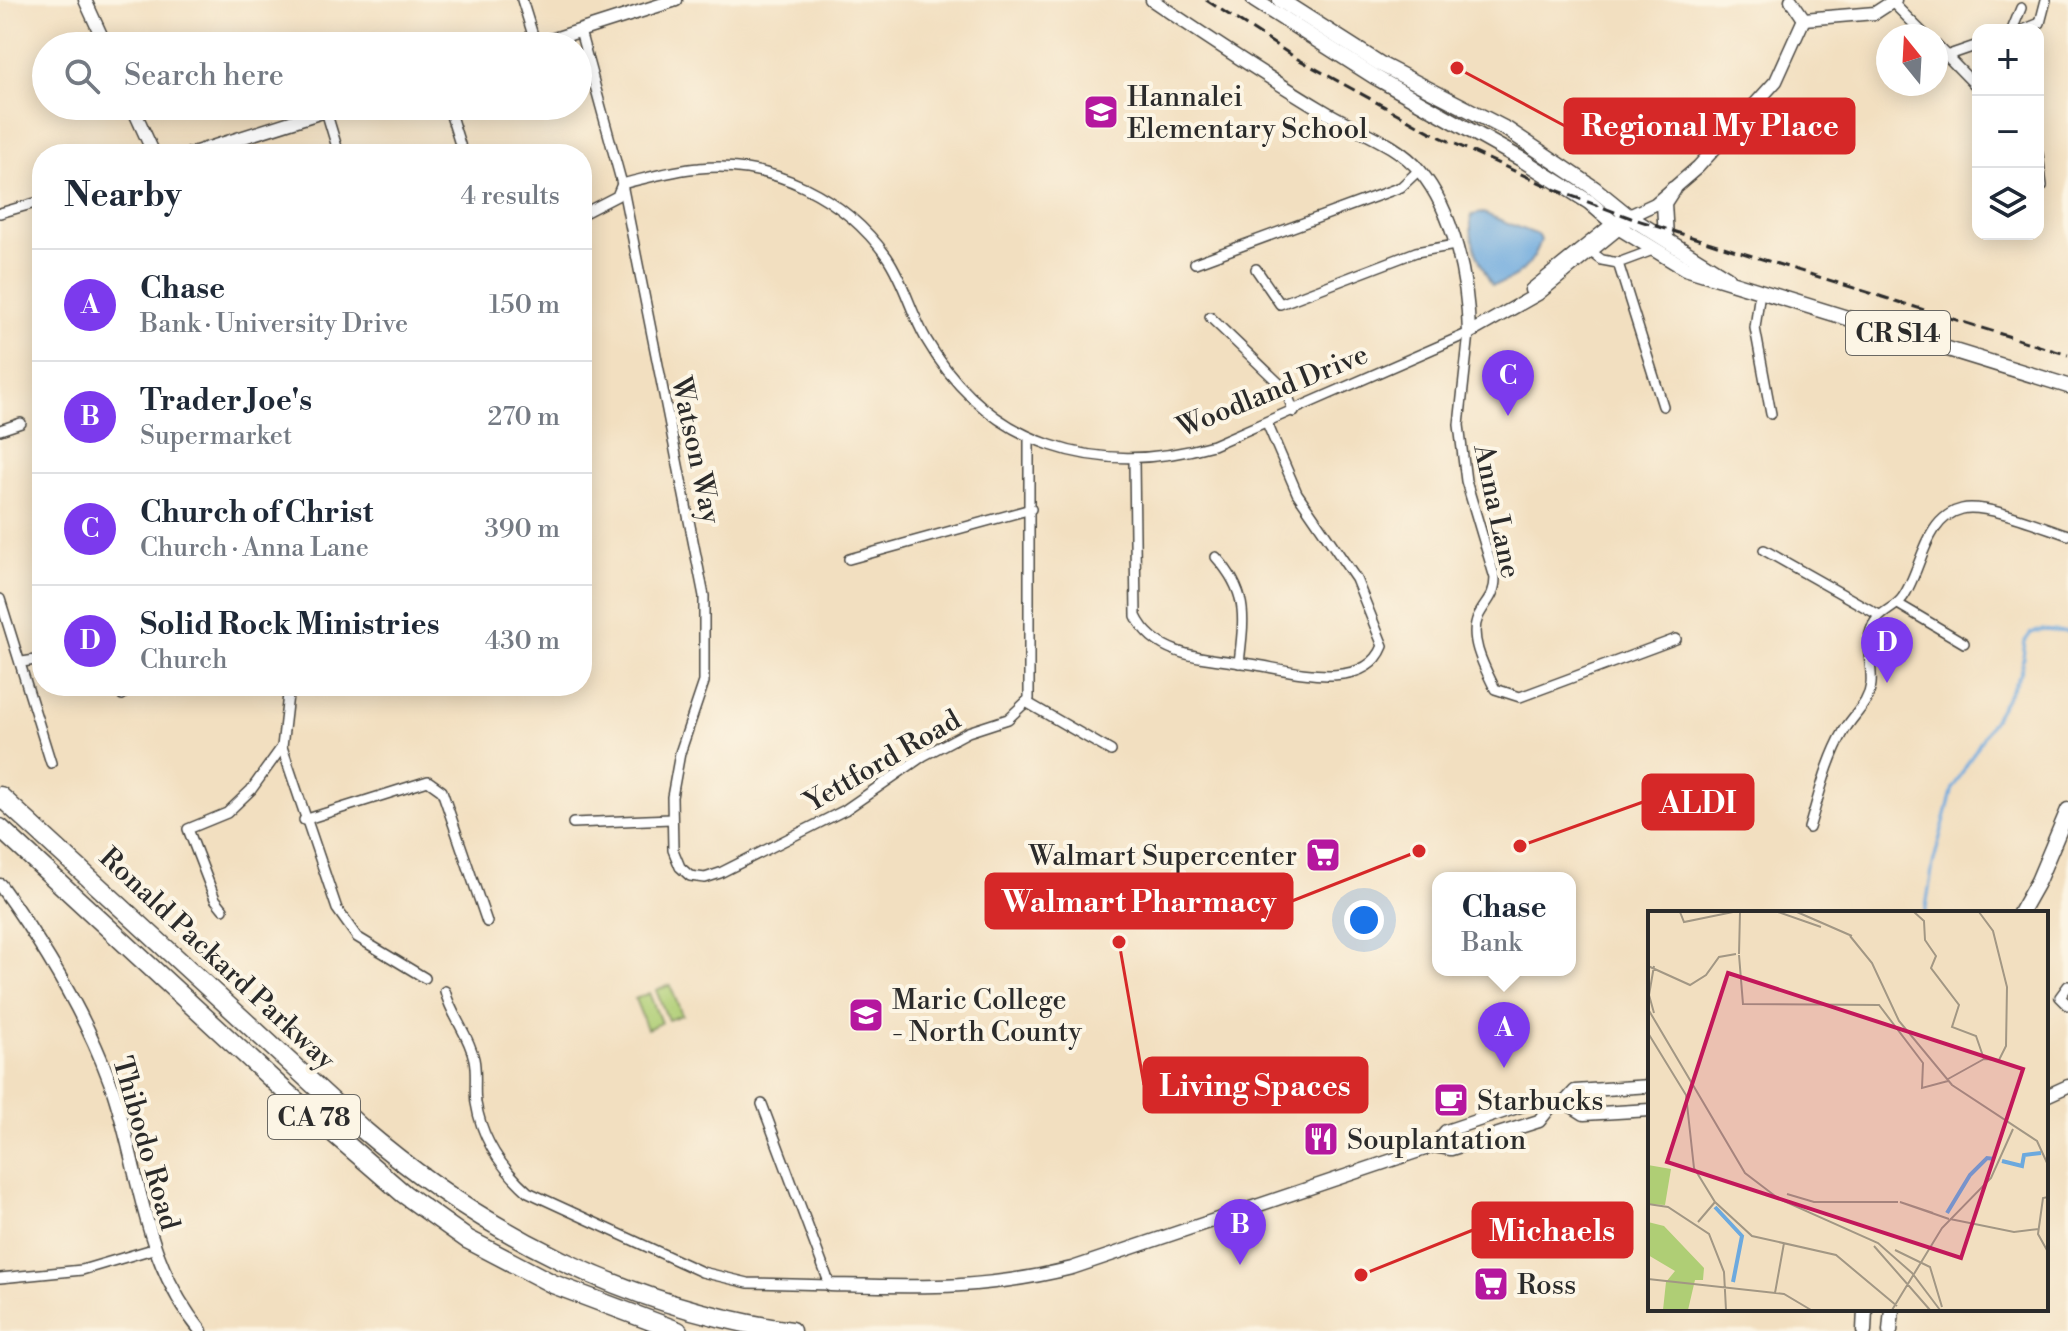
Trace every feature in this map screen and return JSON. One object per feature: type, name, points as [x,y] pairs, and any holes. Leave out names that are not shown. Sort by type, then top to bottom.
[{"type":"highway","name":"Ronald Packard Parkway","points":[[0,796],[360,1127],[464,1207],[517,1239],[604,1279],[697,1312],[791,1331]]},
{"type":"highway","name":"Ronald Packard Parkway","points":[[0,828],[299,1103],[404,1194],[467,1239],[553,1284],[678,1331]]},
{"type":"main road","points":[[1254,0],[1375,77],[1453,119],[1493,129],[1622,223]]},
{"type":"main road","name":"CR S14","points":[[1280,0],[1382,65],[1508,130],[1594,188],[1622,223],[1653,250],[1702,276],[1729,280],[2068,386]]},
{"type":"main road","points":[[1666,238],[1664,203],[1673,189]]},
{"type":"main road","name":"CR S14","points":[[1622,223],[1666,238],[1729,280]]},
{"type":"main road","points":[[2022,911],[2068,810]]},
{"type":"main road","points":[[1864,1331],[1865,1311]]},
{"type":"main road","points":[[1890,1331],[1892,1311]]},
{"type":"street","points":[[85,0],[100,32]]},
{"type":"street","points":[[522,0],[530,32]]},
{"type":"street","points":[[577,32],[676,0]]},
{"type":"street","points":[[1152,0],[1316,107],[1401,153],[1419,170],[1441,201],[1455,245],[1469,333]]},
{"type":"street","points":[[1791,0],[1804,19]]},
{"type":"street","points":[[2038,24],[2046,0]]},
{"type":"street","points":[[1804,19],[1875,13],[1894,1],[1915,24]]},
{"type":"street","points":[[2014,24],[2021,8]]},
{"type":"street","points":[[1622,223],[1673,189],[1761,100],[1787,61],[1804,19]]},
{"type":"street","points":[[1948,55],[1972,47]]},
{"type":"street","points":[[1948,58],[1972,82]]},
{"type":"street","name":"Watson Way","points":[[592,75],[622,184],[704,596],[704,682],[680,753],[671,819],[673,850],[680,867],[690,876]]},
{"type":"street","points":[[138,120],[149,144]]},
{"type":"street","points":[[222,144],[298,120]]},
{"type":"street","points":[[329,120],[336,144]]},
{"type":"street","points":[[452,120],[460,144]]},
{"type":"street","name":"Woodland Drive","points":[[592,209],[617,196],[622,184],[701,167],[740,168],[787,179],[816,193],[852,219],[885,255],[926,339],[956,381],[985,410],[1029,438],[1077,455],[1134,460],[1175,456],[1267,423],[1469,333],[1500,317],[1527,297],[1538,294],[1622,223]]},
{"type":"street","points":[[1195,263],[1401,187],[1419,170]]},
{"type":"street","points":[[0,213],[32,204]]},
{"type":"street","name":"Woodland Drive","points":[[1527,297],[1532,288],[1622,223]]},
{"type":"street","points":[[1256,269],[1280,304],[1416,252],[1455,245]]},
{"type":"street","points":[[1591,252],[1602,260],[1618,263],[1653,250]]},
{"type":"street","points":[[1618,263],[1663,406]]},
{"type":"street","points":[[1760,291],[1755,328],[1771,414]]},
{"type":"street","points":[[1210,317],[1285,389],[1294,412]]},
{"type":"street","name":"Anna Lane","points":[[1469,333],[1459,425],[1466,481],[1495,578],[1495,591],[1478,616],[1476,630],[1480,657],[1495,689],[1520,697],[1676,639]]},
{"type":"street","points":[[0,430],[21,423]]},
{"type":"street","points":[[1134,460],[1136,616],[1143,631],[1199,659],[1301,675],[1329,676],[1371,662],[1383,646],[1356,579],[1297,493],[1267,423]]},
{"type":"street","points":[[1029,438],[1031,674],[1029,699],[1026,702],[1111,751]]},
{"type":"street","points":[[1809,828],[1831,759],[1844,730],[1865,704],[1871,683],[1867,641],[1879,615],[1898,604],[1931,535],[1957,511],[1976,508],[2068,535]]},
{"type":"street","points":[[849,559],[1031,509]]},
{"type":"street","points":[[1764,550],[1879,615]]},
{"type":"street","points":[[1216,557],[1233,576],[1242,601],[1239,663]]},
{"type":"street","points":[[0,599],[51,763]]},
{"type":"street","points":[[1898,604],[1964,643]]},
{"type":"street","points":[[22,662],[32,660]]},
{"type":"street","points":[[288,696],[282,747],[304,820],[337,909],[357,937],[425,978]]},
{"type":"street","name":"Yettford Road","points":[[690,876],[705,878],[720,873],[845,810],[923,756],[968,732],[1008,719],[1026,702]]},
{"type":"street","points":[[223,909],[215,899],[188,829],[227,813],[251,790],[282,747]]},
{"type":"street","points":[[304,820],[428,781],[435,783],[442,791],[487,922]]},
{"type":"street","points":[[573,823],[671,819]]},
{"type":"street","name":"Thibodo Road","points":[[0,885],[31,928],[71,995],[109,1082],[135,1167],[153,1249],[167,1281],[201,1331]]},
{"type":"street","points":[[2068,986],[2060,997],[2068,1005]]},
{"type":"street","points":[[445,991],[449,1005],[465,1030],[475,1060],[476,1103],[485,1134],[509,1175],[528,1192],[702,1272],[748,1283],[960,1288],[1017,1282],[1072,1268],[1434,1146],[1451,1149],[1539,1121],[1551,1106]]},
{"type":"street","points":[[1434,1146],[1446,1131],[1532,1102],[1551,1106],[1565,1102],[1575,1091],[1648,1086]]},
{"type":"street","points":[[2048,1095],[2068,1086]]},
{"type":"street","points":[[1565,1102],[1584,1114],[1648,1110]]},
{"type":"street","points":[[762,1104],[830,1285]]},
{"type":"street","points":[[0,1278],[82,1270],[153,1249]]},
{"type":"green space","points":[[670,985],[682,1015],[668,1020],[656,990]]},
{"type":"green space","points":[[649,993],[661,1023],[647,1029],[635,999]]},
{"type":"water","points":[[1483,213],[1538,235],[1541,240],[1523,270],[1509,280],[1492,285],[1471,232],[1472,215]]},
{"type":"waterway","points":[[1925,911],[1933,864],[1953,788],[2021,673],[2025,641],[2031,633],[2042,630],[2068,632]]},
{"type":"railway","points":[[1206,0],[1296,58],[1436,135],[1556,190],[1631,218],[2068,355]]},
{"type":"place","name":"Regional My Place","points":[[1457,68]]},
{"type":"place","name":"Hannalei Elementary School","points":[[1101,112]]},
{"type":"place","name":"Church of Christ","points":[[1508,416]]},
{"type":"place","name":"Solid Rock Ministries","points":[[1887,683]]},
{"type":"place","name":"ALDI","points":[[1520,846]]},
{"type":"place","name":"Walmart Pharmacy","points":[[1419,851]]},
{"type":"place","name":"Walmart Supercenter","points":[[1323,855]]},
{"type":"place","name":"Living Spaces","points":[[1119,942]]},
{"type":"place","name":"Maric College - North County","points":[[866,1015]]},
{"type":"place","name":"Chase","points":[[1504,1068]]},
{"type":"place","name":"Starbucks","points":[[1451,1100]]},
{"type":"place","name":"Souplantation","points":[[1321,1139]]},
{"type":"place","name":"Trader Joe's","points":[[1240,1265]]},
{"type":"place","name":"Michaels","points":[[1361,1275]]},
{"type":"place","name":"Ross","points":[[1491,1284]]}]
